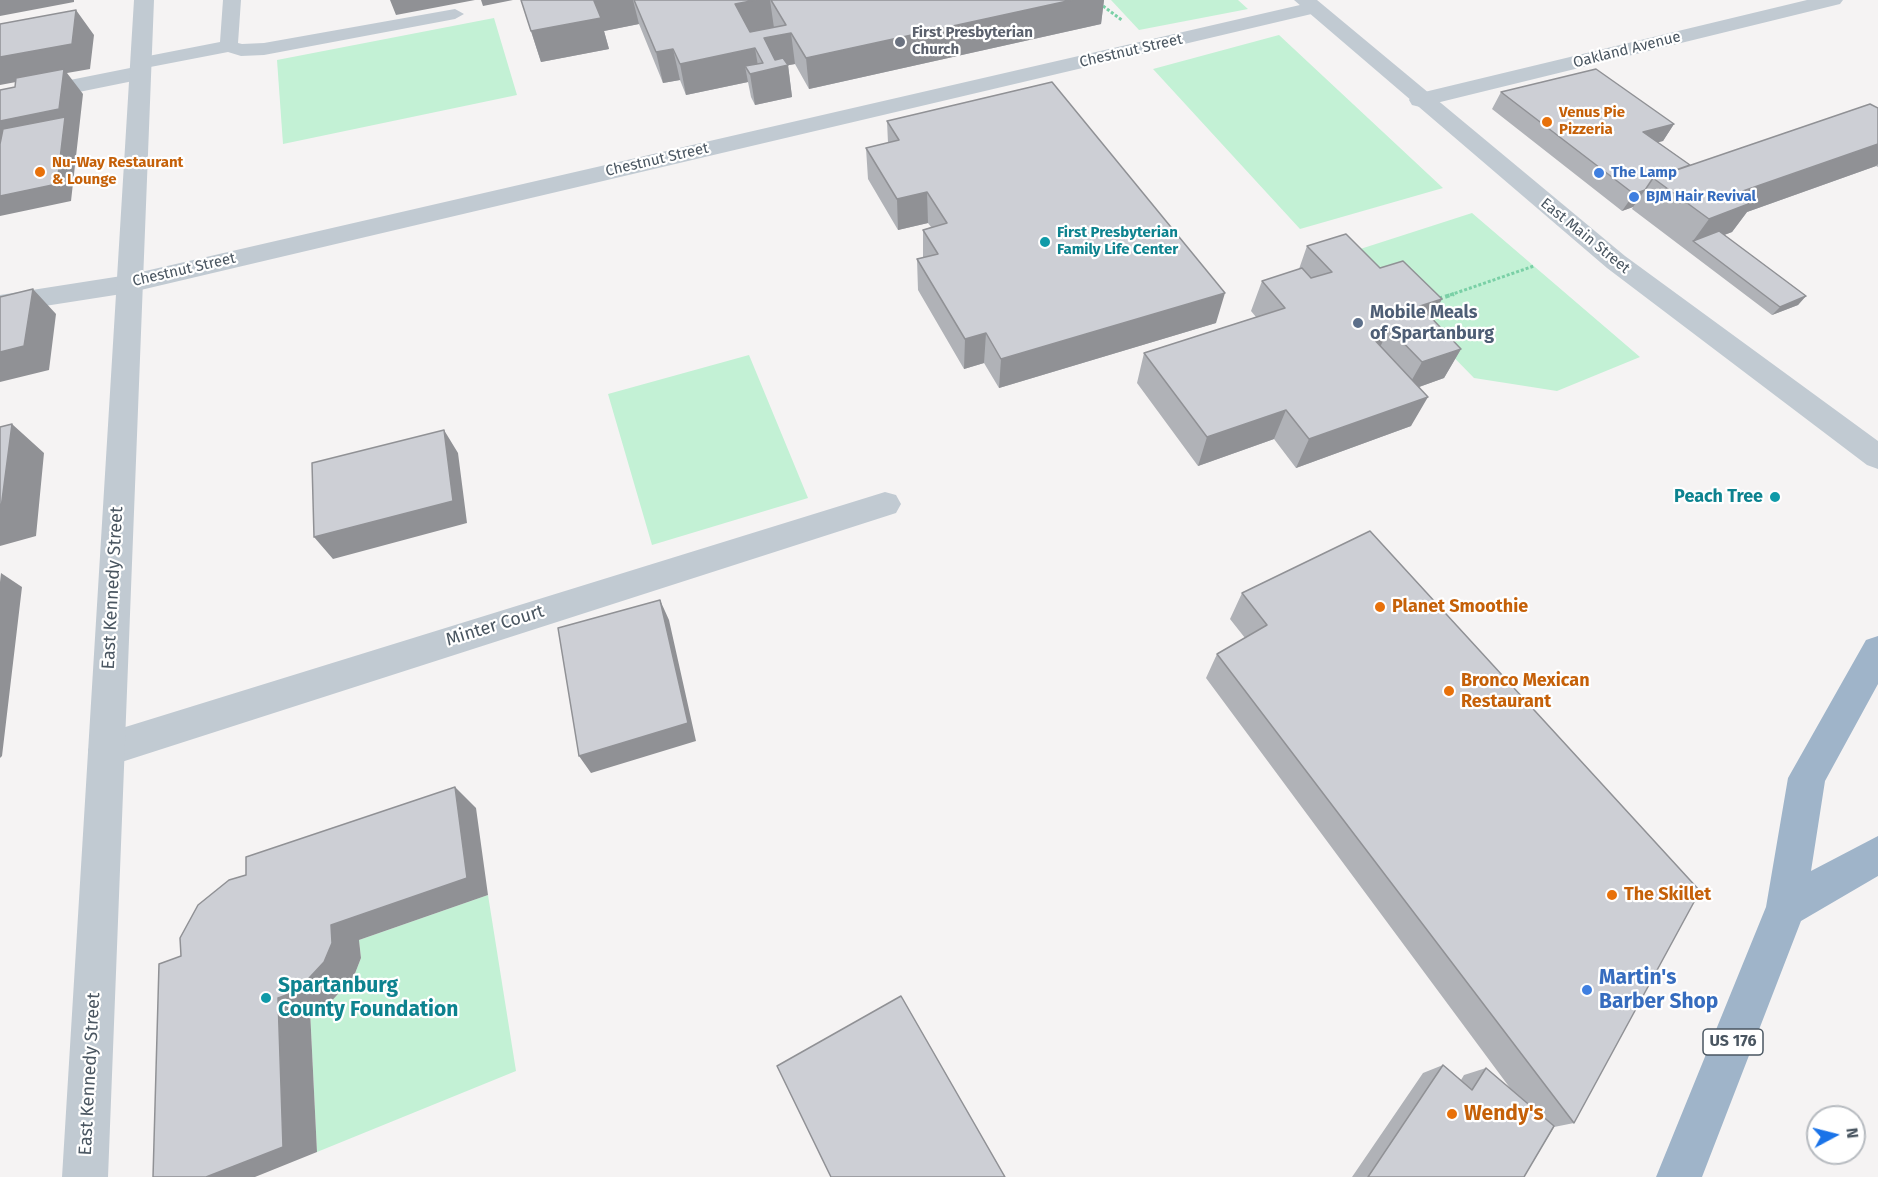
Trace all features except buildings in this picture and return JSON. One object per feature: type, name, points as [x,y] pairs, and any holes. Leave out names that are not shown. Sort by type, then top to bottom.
[{"type":"highway","name":"US 176","points":[[1679,1177],[1786,907],[1807,778],[1878,651]]},
{"type":"highway","points":[[1786,907],[1878,855]]},
{"type":"street","name":"East Kennedy Street","points":[[85,1177],[144,0]]},
{"type":"street","name":"Oakland Avenue","points":[[1420,100],[1833,0]]},
{"type":"street","name":"East Main Street","points":[[1309,4],[1420,100],[1616,262],[1878,457]]},
{"type":"street","name":"Chestnut Street","points":[[0,304],[128,284],[1309,4]]},
{"type":"street","points":[[0,101],[140,68]]},
{"type":"street","name":"Minter Court","points":[[106,750],[885,504]]},
{"type":"lane","points":[[229,46],[232,0]]},
{"type":"lane","points":[[140,68],[229,46],[241,50],[264,50],[455,14]]},
{"type":"path","points":[[1095,0],[1128,26]]},
{"type":"path","points":[[1428,302],[1534,266]]},
{"type":"green space","points":[[1111,0],[1238,0],[1248,9],[1139,30]]},
{"type":"green space","points":[[494,18],[517,95],[283,144],[277,60]]},
{"type":"green space","points":[[1279,35],[1443,188],[1300,229],[1153,69]]},
{"type":"green space","points":[[1472,213],[1640,357],[1557,391],[1474,378],[1351,252]]},
{"type":"green space","points":[[749,355],[808,498],[652,545],[608,394]]},
{"type":"green space","points":[[488,895],[516,1071],[317,1152],[310,1010],[329,1004],[354,976],[361,958],[359,940]]},
{"type":"place","name":"First Presbyterian Church","points":[[900,42]]},
{"type":"place","name":"Venus Pie Pizzeria","points":[[1547,122]]},
{"type":"place","name":"Nu-Way Restaurant & Lounge","points":[[40,172]]},
{"type":"place","name":"The Lamp","points":[[1599,173]]},
{"type":"place","name":"BJM Hair Revival","points":[[1634,197]]},
{"type":"place","name":"First Presbyterian Family Life Center","points":[[1045,242]]},
{"type":"place","name":"Mobile Meals of Spartanburg","points":[[1358,323]]},
{"type":"place","name":"Peach Tree","points":[[1775,497]]},
{"type":"place","name":"Planet Smoothie","points":[[1380,607]]},
{"type":"place","name":"Bronco Mexican Restaurant","points":[[1449,691]]},
{"type":"place","name":"The Skillet","points":[[1612,895]]},
{"type":"place","name":"Martin's Barber Shop","points":[[1587,990]]},
{"type":"place","name":"Spartanburg County Foundation","points":[[266,998]]},
{"type":"place","name":"Wendy's","points":[[1452,1114]]}]
